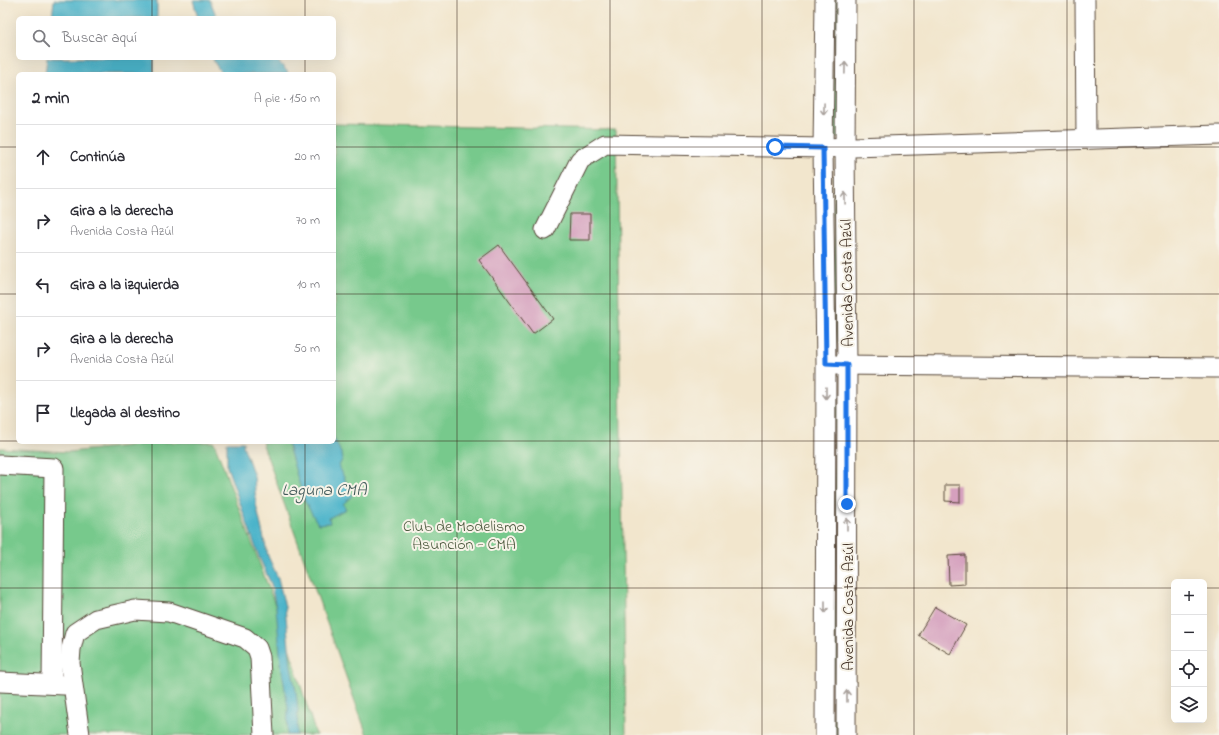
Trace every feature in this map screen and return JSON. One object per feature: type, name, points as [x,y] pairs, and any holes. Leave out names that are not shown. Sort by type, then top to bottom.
[{"type":"street","name":"Avenida Costa Azúl","points":[[825,0],[823,148],[826,364],[825,735]]},
{"type":"street","name":"Avenida Costa Azúl","points":[[846,0],[844,148],[847,365],[846,735]]},
{"type":"street","points":[[1085,0],[1086,139]]},
{"type":"street","points":[[545,230],[580,160],[605,144],[844,148],[1219,135]]},
{"type":"street","points":[[826,364],[1219,368]]},
{"type":"street","points":[[0,465],[54,468],[52,684]]},
{"type":"street","points":[[825,582],[847,581]]},
{"type":"street","points":[[80,735],[70,663],[70,649],[75,633],[96,619],[134,610],[169,612],[245,638],[256,648],[260,657],[264,735]]},
{"type":"street","points":[[0,682],[73,685]]},
{"type":"green space","points":[[834,0],[842,0],[841,137],[835,139],[834,137]]},
{"type":"green space","name":"Club de Modelismo Asunción - CMA","points":[[336,124],[616,130],[626,735],[367,735],[263,444],[336,444]]},
{"type":"green space","points":[[836,175],[838,343],[833,341],[834,177]]},
{"type":"green space","points":[[836,391],[839,391],[839,565],[834,564]]},
{"type":"green space","points":[[147,444],[215,444],[280,618],[316,735],[0,735],[0,448],[69,452]]},
{"type":"green space","points":[[837,599],[840,735],[833,735],[834,603]]},
{"type":"water","points":[[54,0],[157,0],[157,16],[52,16]]},
{"type":"water","points":[[193,0],[210,0],[216,16],[197,16]]},
{"type":"water","points":[[47,60],[154,60],[154,72],[45,72]]},
{"type":"water","points":[[214,60],[277,60],[287,72],[221,72]]},
{"type":"water","name":"Laguna CMA","points":[[336,442],[343,458],[339,466],[352,496],[343,504],[346,509],[329,518],[330,523],[318,524],[304,500],[288,444],[336,444]]},
{"type":"water","points":[[227,444],[243,444],[254,476],[256,504],[268,556],[278,578],[285,607],[291,666],[298,710],[297,735],[287,735],[288,708],[281,665],[276,608],[271,584],[259,557],[227,467]]},
{"type":"building","points":[[570,214],[590,214],[590,240],[569,240]]},
{"type":"building","points":[[499,245],[553,319],[533,334],[479,260]]},
{"type":"building","points":[[945,485],[960,485],[960,502],[945,501]]},
{"type":"building","points":[[965,555],[965,584],[949,585],[948,556]]},
{"type":"building","points":[[935,607],[966,625],[950,654],[918,635]]},
{"type":"route","points":[[775,147],[823,148],[826,364],[847,365],[847,504]]}]
